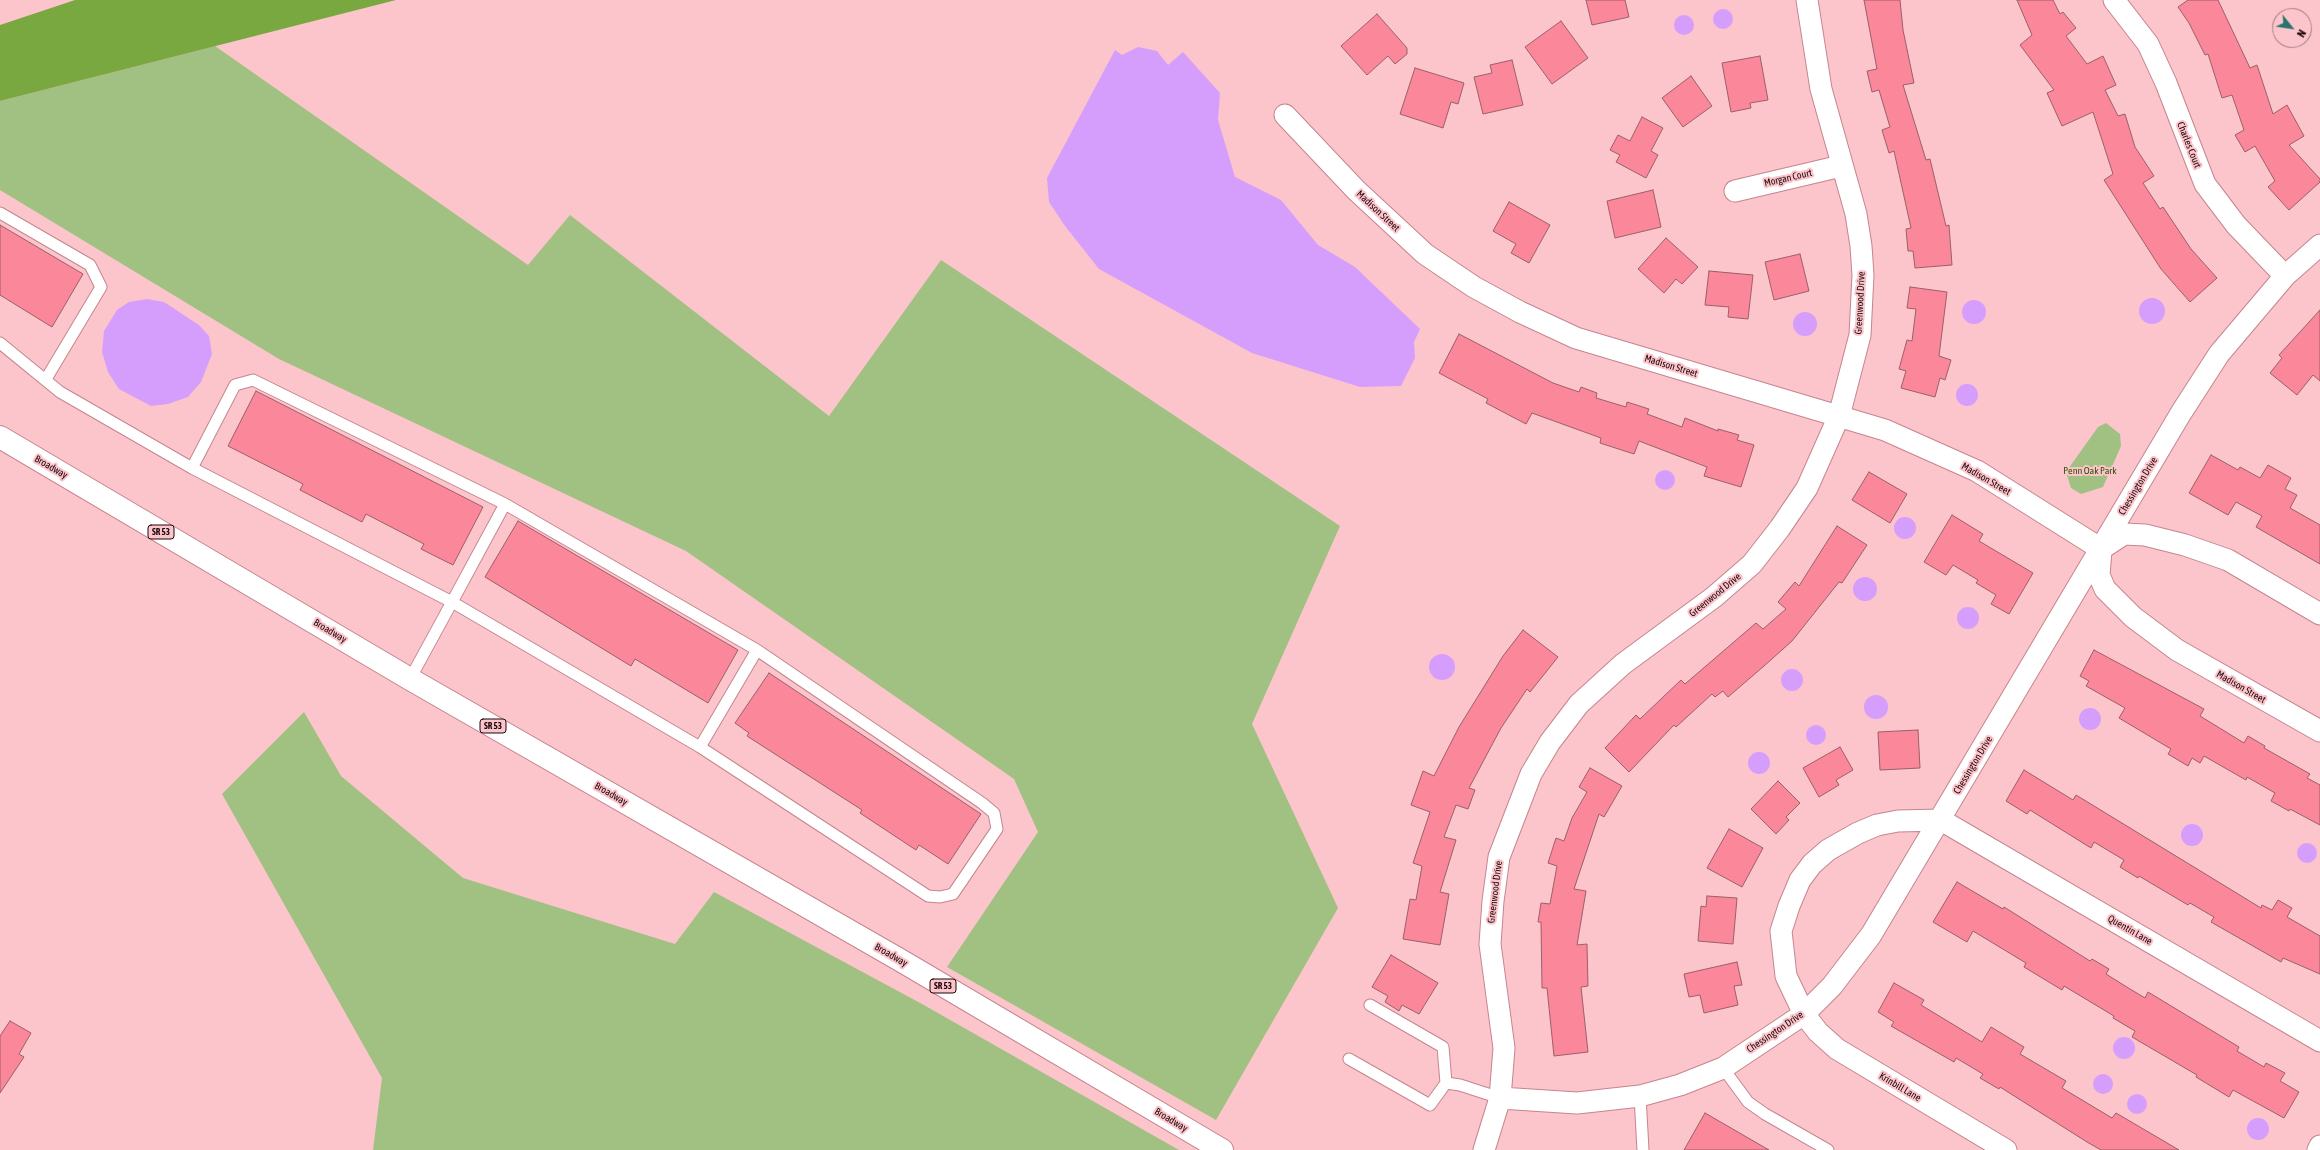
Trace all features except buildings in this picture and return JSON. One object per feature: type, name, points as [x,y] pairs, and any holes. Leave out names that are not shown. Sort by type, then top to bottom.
[{"type":"main road","name":"Broadway","points":[[0,437],[410,679],[893,956],[1222,1150]]},
{"type":"street","name":"Greenwood Drive","points":[[1484,1150],[1500,1098],[1504,1048],[1490,944],[1492,901],[1499,857],[1531,774],[1550,742],[1579,704],[1623,664],[1714,597],[1752,564],[1780,528],[1807,488],[1839,416],[1860,336],[1863,275],[1856,214],[1841,166],[1821,89],[1807,0]]},
{"type":"street","name":"Charles Court","points":[[2114,0],[2148,44],[2166,83],[2205,184],[2236,225],[2285,276]]},
{"type":"street","name":"Madison Street","points":[[1284,115],[1356,190],[1425,254],[1474,288],[1520,312],[1576,338],[1885,430],[1977,472],[2101,549],[2099,575],[2105,589],[2133,617],[2176,650],[2320,731]]},
{"type":"street","name":"Morgan Court","points":[[1735,191],[1841,166]]},
{"type":"street","name":"Chessington Drive","points":[[1500,1098],[1577,1103],[1640,1096],[1680,1085],[1723,1068],[1804,1014],[1852,962],[1871,935],[1941,820],[2181,413],[2219,354],[2285,276],[2320,245]]},
{"type":"street","points":[[2101,549],[2124,534],[2145,535],[2185,545],[2228,560],[2320,614]]},
{"type":"street","name":"Krinbill Lane","points":[[1941,820],[1898,821],[1877,825],[1828,850],[1812,864],[1797,887],[1781,931],[1786,976],[1804,1014],[1818,1032],[1837,1049],[2006,1150]]},
{"type":"street","name":"Quentin Lane","points":[[1941,820],[2320,1041]]},
{"type":"street","points":[[2318,1150],[2320,1146]]},
{"type":"lane","points":[[0,213],[90,265],[101,287],[46,379]]},
{"type":"lane","points":[[0,343],[46,379],[60,392],[192,468],[452,602],[700,747],[928,896],[940,897],[953,894],[997,829],[994,812],[757,650],[506,504],[254,380],[235,385],[192,468]]},
{"type":"lane","points":[[410,679],[506,504]]},
{"type":"lane","points":[[700,747],[757,650]]},
{"type":"lane","points":[[1349,1058],[1430,1105],[1446,1083],[1443,1047],[1370,1005]]},
{"type":"lane","points":[[1723,1068],[1748,1102],[1765,1114],[1828,1150]]},
{"type":"lane","points":[[1446,1083],[1460,1085],[1500,1098]]},
{"type":"lane","points":[[1640,1096],[1643,1150]]},
{"type":"green space","points":[[75,0],[396,0],[0,101],[0,25]]},
{"type":"green space","points":[[215,46],[528,265],[570,215],[829,416],[941,260],[1340,526],[1252,724],[1338,908],[1216,1120],[947,967],[1038,832],[1014,779],[686,551],[279,359],[0,190],[0,101]]},
{"type":"green space","name":"Penn Oak Park","points":[[2106,423],[2120,434],[2121,446],[2103,487],[2081,494],[2071,488],[2066,472],[2098,427]]},
{"type":"green space","points":[[304,712],[341,776],[463,878],[675,944],[714,892],[922,1004],[1179,1150],[373,1150],[382,1078],[222,794]]},
{"type":"shaded area","points":[[1723,9],[1730,12],[1733,19],[1730,26],[1723,29],[1716,26],[1713,19],[1716,12]]},
{"type":"shaded area","points":[[1684,15],[1691,18],[1694,25],[1691,32],[1684,35],[1677,32],[1674,25],[1677,18]]},
{"type":"shaded area","points":[[1138,47],[1157,51],[1168,65],[1183,52],[1220,93],[1218,120],[1235,177],[1281,200],[1318,245],[1355,267],[1420,329],[1414,342],[1415,358],[1401,386],[1360,387],[1252,353],[1099,269],[1065,226],[1049,202],[1047,178],[1115,50],[1122,55]]},
{"type":"shaded area","points":[[2152,298],[2162,301],[2165,311],[2162,321],[2152,324],[2142,321],[2139,311],[2142,301]]},
{"type":"shaded area","points":[[147,299],[164,302],[199,325],[209,336],[212,354],[201,382],[188,397],[168,404],[151,406],[119,389],[108,372],[102,352],[104,331],[117,310],[129,302]]},
{"type":"shaded area","points":[[1974,300],[1979,301],[1985,307],[1985,317],[1979,323],[1974,324],[1969,323],[1963,317],[1962,312],[1963,307],[1969,301]]},
{"type":"shaded area","points":[[1805,312],[1813,316],[1817,324],[1813,332],[1805,336],[1797,332],[1793,324],[1797,316]]},
{"type":"shaded area","points":[[1967,384],[1975,387],[1978,395],[1975,403],[1967,406],[1959,403],[1956,395],[1959,387]]},
{"type":"shaded area","points":[[1665,470],[1672,473],[1675,480],[1672,487],[1665,490],[1658,487],[1655,480],[1658,473]]},
{"type":"shaded area","points":[[1901,517],[1909,517],[1916,524],[1916,532],[1909,539],[1901,539],[1894,532],[1894,524]]},
{"type":"shaded area","points":[[1865,577],[1874,580],[1877,589],[1874,598],[1865,601],[1856,598],[1853,589],[1856,580]]},
{"type":"shaded area","points":[[1968,607],[1976,610],[1979,618],[1976,626],[1968,629],[1960,626],[1957,618],[1960,610]]},
{"type":"shaded area","points":[[1442,654],[1451,658],[1455,667],[1451,676],[1442,680],[1433,676],[1429,667],[1433,658]]},
{"type":"shaded area","points":[[1792,669],[1800,672],[1803,680],[1800,688],[1792,691],[1784,688],[1781,680],[1784,672]]},
{"type":"shaded area","points":[[1876,695],[1884,699],[1888,707],[1884,715],[1876,719],[1868,715],[1864,707],[1868,699]]},
{"type":"shaded area","points":[[2090,708],[2098,711],[2101,719],[2098,727],[2090,730],[2082,727],[2079,719],[2082,711]]},
{"type":"shaded area","points":[[1816,725],[1823,728],[1826,735],[1823,742],[1816,745],[1809,742],[1806,735],[1809,728]]},
{"type":"shaded area","points":[[1759,752],[1767,755],[1770,763],[1767,771],[1759,774],[1751,771],[1748,763],[1751,755]]},
{"type":"shaded area","points":[[2192,824],[2200,827],[2203,835],[2200,843],[2192,846],[2184,843],[2181,835],[2184,827]]},
{"type":"shaded area","points":[[2307,843],[2314,846],[2317,853],[2314,860],[2307,863],[2300,860],[2297,853],[2300,846]]},
{"type":"shaded area","points":[[2124,1037],[2132,1040],[2135,1048],[2132,1056],[2124,1059],[2116,1056],[2113,1048],[2116,1040]]},
{"type":"shaded area","points":[[2103,1074],[2110,1077],[2113,1084],[2110,1091],[2103,1094],[2096,1091],[2093,1084],[2096,1077]]},
{"type":"shaded area","points":[[2137,1094],[2144,1097],[2147,1104],[2144,1111],[2137,1114],[2130,1111],[2127,1104],[2130,1097]]},
{"type":"shaded area","points":[[2258,1118],[2262,1119],[2268,1125],[2268,1133],[2262,1139],[2258,1140],[2254,1139],[2248,1133],[2247,1129],[2248,1125],[2254,1119]]}]
